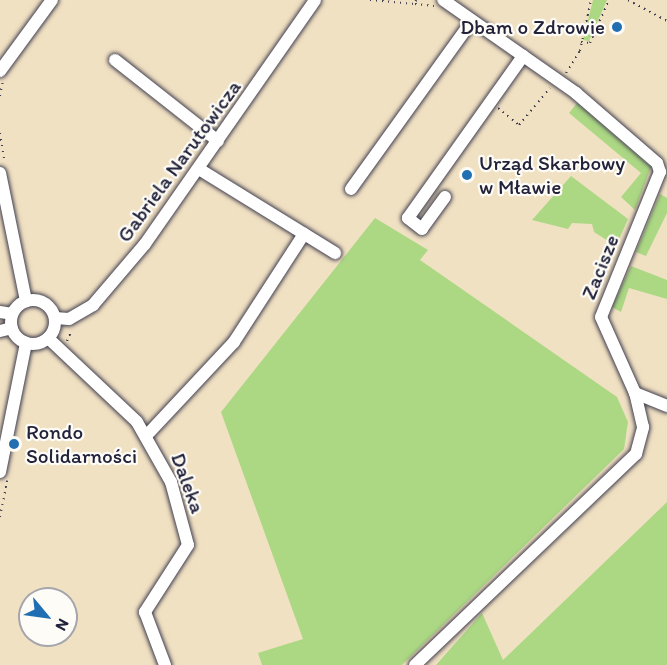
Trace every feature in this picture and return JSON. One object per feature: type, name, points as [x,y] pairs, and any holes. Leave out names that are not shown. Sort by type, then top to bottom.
[{"type":"street","points":[[1,65],[52,0]]},
{"type":"street","name":"Gabriela Narutowicza","points":[[55,318],[69,319],[93,305],[199,169],[315,0]]},
{"type":"street","name":"Zacisze","points":[[415,665],[636,454],[643,427],[636,393],[601,317],[660,172],[657,163],[523,56],[471,22],[443,0]]},
{"type":"street","points":[[351,189],[471,22]]},
{"type":"street","points":[[445,197],[422,229],[408,218],[523,56]]},
{"type":"street","points":[[116,60],[218,141]]},
{"type":"street","points":[[199,169],[335,253]]},
{"type":"street","points":[[0,173],[26,301]]},
{"type":"street","points":[[146,436],[234,342],[304,234]]},
{"type":"street","points":[[26,301],[44,303],[55,318],[48,338],[26,343],[6,330],[6,313],[26,301]]},
{"type":"street","name":"Daleka","points":[[48,338],[106,388],[146,436],[171,483],[188,545],[145,612],[165,665]]},
{"type":"street","points":[[0,472],[26,343]]},
{"type":"street","points":[[636,393],[667,406]]},
{"type":"path","points":[[370,0],[415,4]]},
{"type":"path","points":[[573,81],[565,74],[581,42],[591,0]]},
{"type":"path","points":[[581,42],[590,43],[609,0]]},
{"type":"path","points":[[628,0],[667,21]]},
{"type":"path","points":[[501,98],[495,106],[519,124],[554,84],[543,78]]},
{"type":"green space","points":[[593,0],[607,0],[589,41],[583,40]]},
{"type":"green space","points":[[577,103],[651,167],[635,210],[621,197],[641,173],[569,113]]},
{"type":"green space","points":[[571,176],[628,219],[616,246],[594,232],[592,224],[572,223],[568,229],[532,220]]},
{"type":"green space","points":[[660,194],[667,198],[667,213],[646,256],[636,252]]},
{"type":"green space","points":[[375,218],[428,250],[420,260],[617,397],[628,422],[624,449],[402,665],[262,665],[258,653],[303,639],[221,412]]},
{"type":"green space","points":[[631,266],[667,280],[667,299],[629,288],[621,312],[612,307]]},
{"type":"green space","points":[[667,502],[667,665],[436,665],[482,613],[503,660]]},
{"type":"place","name":"Dbam o Zdrowie","points":[[617,27]]},
{"type":"place","name":"Urząd Skarbowy w Mławie","points":[[467,175]]},
{"type":"place","name":"Rondo Solidarności","points":[[14,444]]}]
